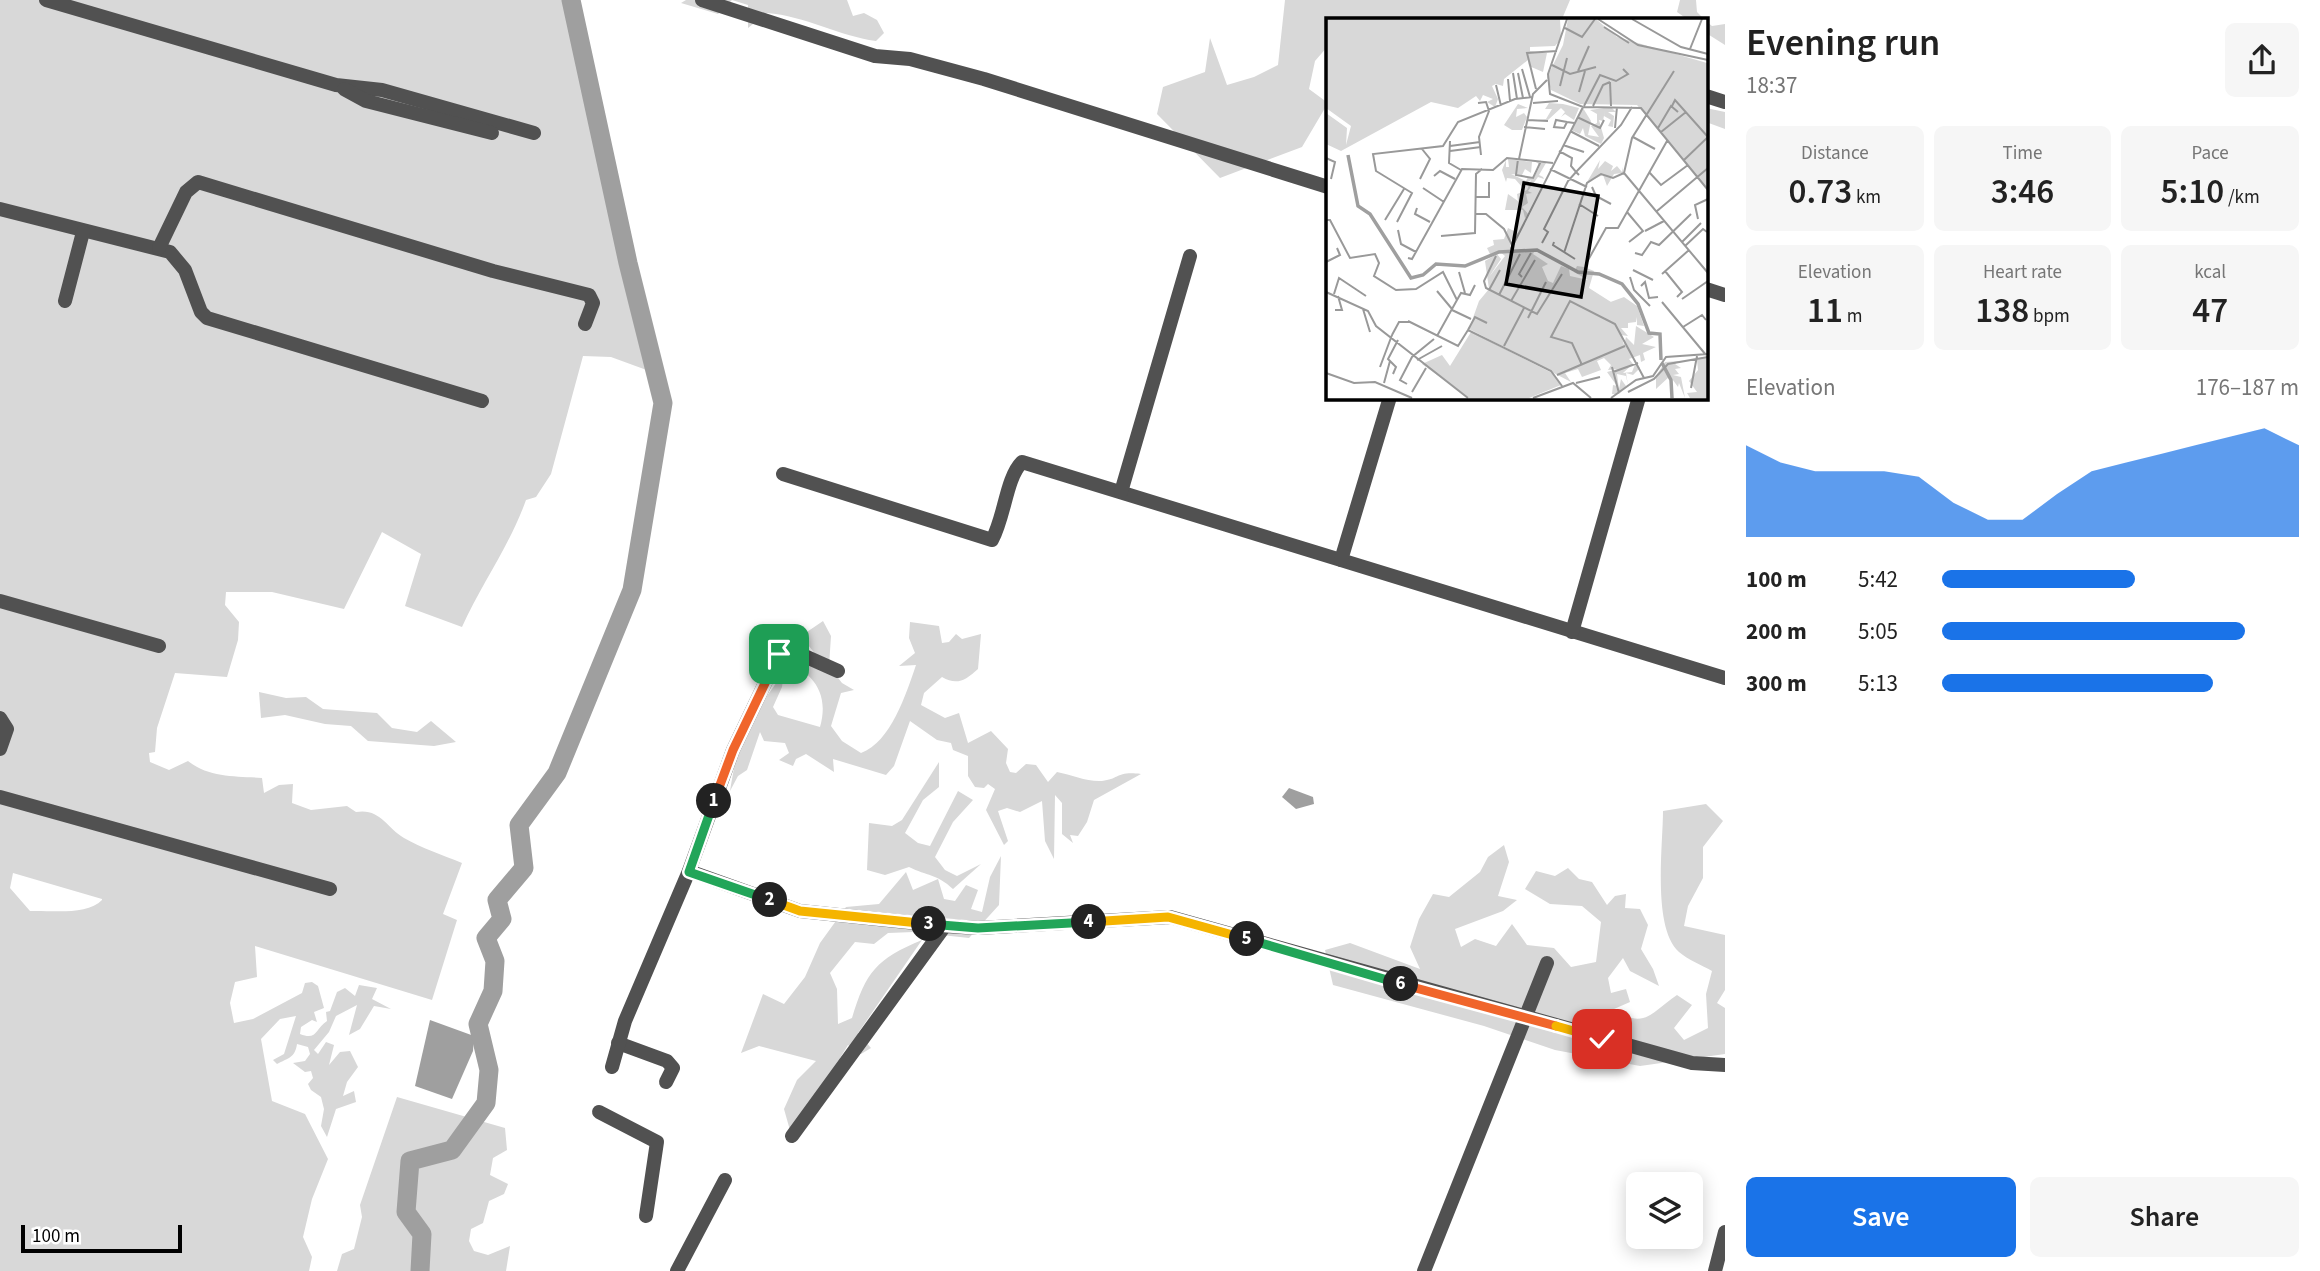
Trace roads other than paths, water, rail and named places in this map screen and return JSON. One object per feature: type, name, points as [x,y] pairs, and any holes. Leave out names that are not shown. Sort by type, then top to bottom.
[{"type":"street","points":[[46,0],[336,85],[382,90],[534,133]]},
{"type":"street","points":[[702,0],[875,56],[910,59],[984,79],[1326,186]]},
{"type":"street","points":[[336,85],[366,101],[492,133]]},
{"type":"street","points":[[1708,97],[1725,102]]},
{"type":"street","points":[[159,248],[186,192],[198,182],[493,271],[589,295],[593,303],[585,324]]},
{"type":"street","points":[[0,209],[170,252],[185,270],[203,316],[482,401]]},
{"type":"street","points":[[65,300],[83,232]]},
{"type":"street","points":[[1121,492],[1190,256]]},
{"type":"street","points":[[1708,290],[1725,295]]},
{"type":"street","points":[[1341,560],[1389,399]]},
{"type":"street","points":[[1572,632],[1638,399]]},
{"type":"street","points":[[783,474],[992,540],[1002,522],[1013,470],[1022,462],[1725,678]]},
{"type":"street","points":[[0,601],[159,646]]},
{"type":"street","points":[[612,1067],[625,1021],[689,872],[733,750],[779,654],[791,650],[838,671]]},
{"type":"street","points":[[0,718],[7,729],[0,749]]},
{"type":"street","points":[[0,797],[330,889]]},
{"type":"street","points":[[689,872],[800,911],[945,926],[978,928],[1170,917],[1692,1063],[1725,1065]]},
{"type":"street","points":[[792,1136],[945,926]]},
{"type":"street","points":[[1424,1271],[1548,963]]},
{"type":"street","points":[[618,1043],[634,1046],[667,1061],[673,1068],[666,1082]]},
{"type":"street","points":[[599,1112],[657,1143],[646,1216]]},
{"type":"street","points":[[677,1271],[725,1180]]},
{"type":"street","points":[[1715,1271],[1725,1232]]},
{"type":"waterway","points":[[420,1271],[422,1234],[406,1212],[410,1161],[452,1150],[486,1103],[489,1070],[478,1024],[493,991],[495,961],[486,938],[502,919],[497,900],[524,868],[519,825],[557,773],[632,590],[663,403],[628,263],[571,0]]}]
